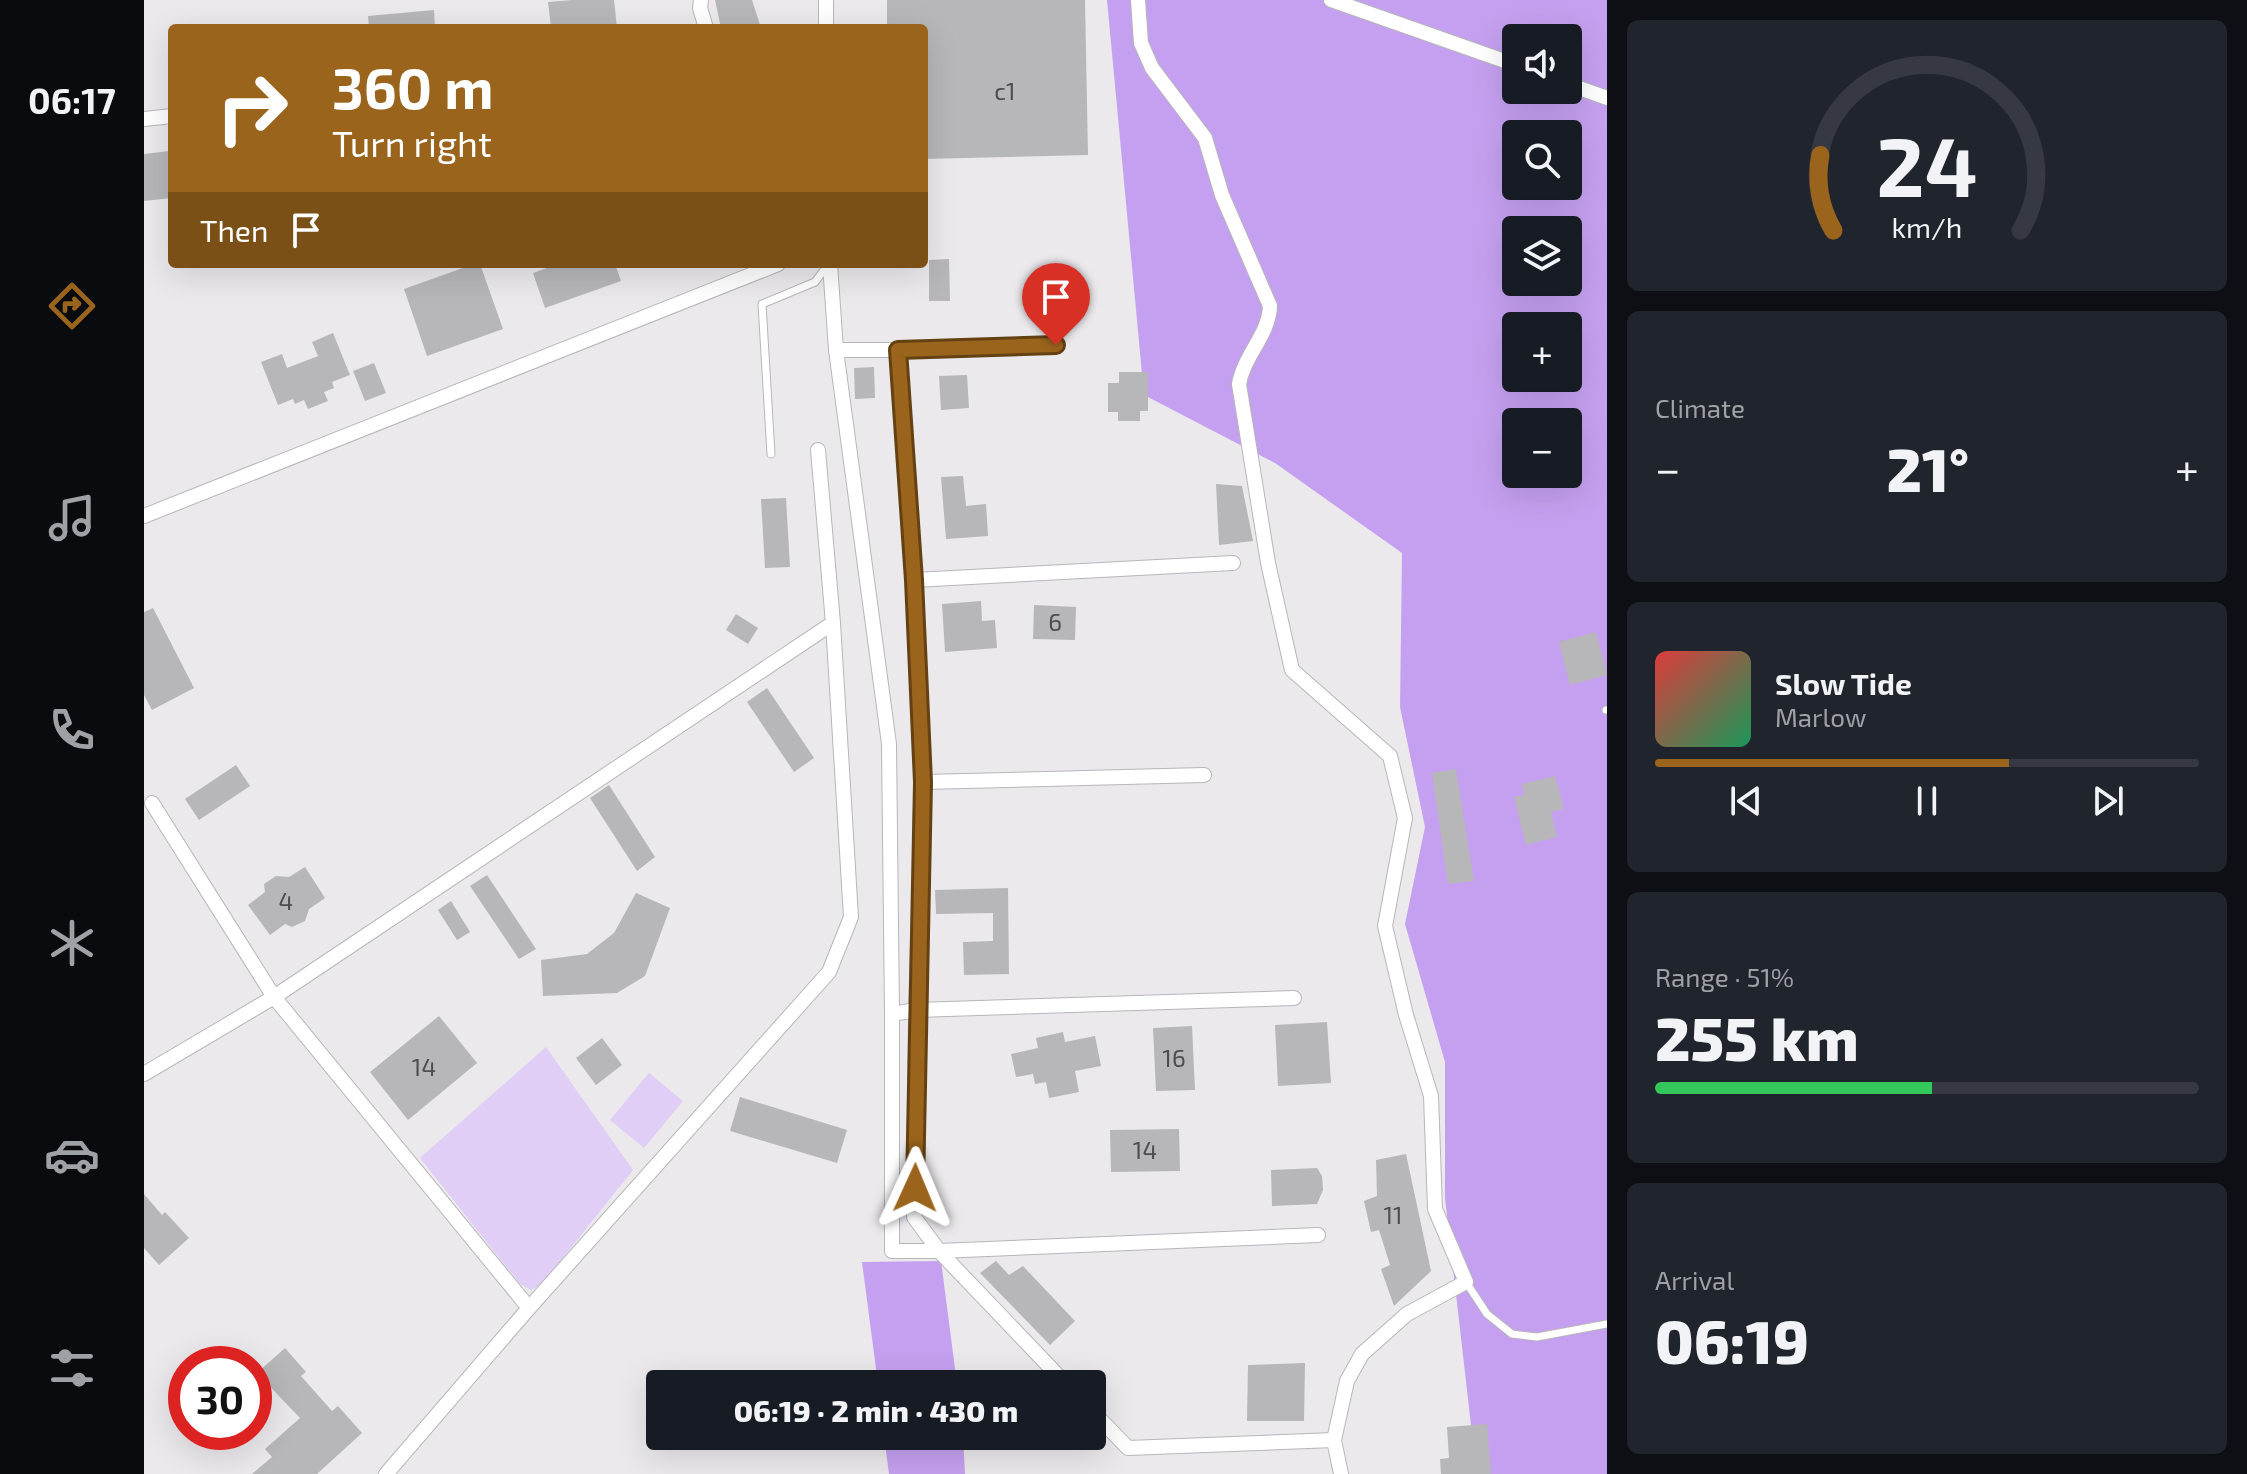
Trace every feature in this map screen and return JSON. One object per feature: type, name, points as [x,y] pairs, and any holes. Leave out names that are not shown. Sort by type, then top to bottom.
[{"type":"street","points":[[701,0],[705,24]]},
{"type":"street","points":[[826,0],[826,24]]},
{"type":"street","points":[[1138,0],[1141,43],[1152,68],[1205,138],[1222,195],[1270,306],[1269,322],[1242,368],[1239,384],[1268,563],[1292,670],[1390,756],[1405,818],[1385,926],[1406,1015],[1431,1096],[1435,1209],[1466,1282],[1407,1314],[1362,1354],[1347,1381],[1334,1440],[1341,1474]]},
{"type":"street","points":[[1331,0],[1502,60]]},
{"type":"street","points":[[1582,89],[1607,98]]},
{"type":"street","points":[[144,119],[168,116]]},
{"type":"street","points":[[144,516],[768,268]]},
{"type":"street","points":[[829,268],[836,350],[889,744],[892,1251],[1318,1235]]},
{"type":"street","points":[[836,350],[1056,345]]},
{"type":"street","points":[[898,350],[914,580],[923,782],[914,1217],[939,1251],[1053,1370]]},
{"type":"street","points":[[386,1474],[529,1308],[829,972],[851,917],[833,623],[818,450]]},
{"type":"street","points":[[914,580],[1233,563]]},
{"type":"street","points":[[144,1074],[274,997],[833,623]]},
{"type":"street","points":[[923,782],[1204,775]]},
{"type":"street","points":[[152,803],[274,997],[529,1308]]},
{"type":"street","points":[[892,1014],[916,1010],[1294,998]]},
{"type":"street","points":[[1106,1425],[1128,1448],[1334,1440]]},
{"type":"lane","points":[[771,454],[762,304],[815,282],[826,268]]},
{"type":"lane","points":[[1466,1282],[1487,1314],[1512,1334],[1537,1337],[1607,1324]]},
{"type":"shaded area","points":[[1107,0],[1607,0],[1607,1474],[1480,1474],[1475,1460],[1445,1198],[1445,1062],[1405,924],[1425,827],[1400,707],[1402,553],[1275,463],[1144,395]]},
{"type":"shaded area","points":[[546,1047],[633,1170],[542,1284],[531,1290],[520,1284],[420,1158]]},
{"type":"shaded area","points":[[649,1073],[683,1101],[644,1148],[610,1120]]},
{"type":"shaded area","points":[[941,1261],[955,1370],[876,1370],[862,1262]]},
{"type":"shaded area","points":[[886,1450],[964,1450],[965,1474],[889,1474]]},
{"type":"building","points":[[614,0],[617,24],[551,24],[548,2]]},
{"type":"building","points":[[715,0],[752,0],[760,24],[720,24]]},
{"type":"building","points":[[887,0],[1085,0],[1088,155],[928,159],[928,24],[887,24]]},
{"type":"building","points":[[434,10],[435,24],[369,24],[368,16]]},
{"type":"building","points":[[168,151],[168,198],[144,201],[144,154]]},
{"type":"building","points":[[949,259],[950,301],[929,301],[929,260]]},
{"type":"building","points":[[463,268],[481,268],[503,329],[427,356],[404,289]]},
{"type":"building","points":[[547,268],[616,268],[621,281],[545,308],[533,273]]},
{"type":"building","points":[[333,333],[350,375],[332,382],[334,388],[324,392],[328,401],[308,409],[304,400],[295,404],[293,399],[278,405],[261,362],[282,354],[287,368],[318,356],[312,342]]},
{"type":"building","points":[[374,363],[386,393],[365,401],[353,371]]},
{"type":"building","points":[[874,367],[875,398],[855,399],[854,368]]},
{"type":"building","points":[[1119,372],[1148,372],[1148,411],[1140,411],[1140,421],[1118,421],[1118,412],[1108,412],[1108,383],[1119,383]]},
{"type":"building","points":[[967,375],[969,408],[941,410],[939,376]]},
{"type":"building","points":[[963,476],[966,506],[986,504],[988,536],[946,539],[941,477]]},
{"type":"building","points":[[1216,484],[1242,486],[1253,541],[1219,545]]},
{"type":"building","points":[[786,498],[790,567],[765,568],[761,499]]},
{"type":"building","points":[[981,601],[982,621],[995,620],[997,648],[945,652],[942,604]]},
{"type":"building","points":[[1034,605],[1076,607],[1075,640],[1033,639]]},
{"type":"building","points":[[153,608],[194,688],[152,710],[144,695],[144,612]]},
{"type":"building","points":[[736,614],[758,628],[748,644],[726,630]]},
{"type":"building","points":[[1596,632],[1607,675],[1570,685],[1559,642]]},
{"type":"building","points":[[767,688],[814,758],[794,772],[747,702]]},
{"type":"building","points":[[236,765],[250,786],[199,820],[185,799]]},
{"type":"building","points":[[1456,769],[1474,881],[1448,884],[1432,773]]},
{"type":"building","points":[[1555,776],[1564,809],[1551,812],[1557,837],[1526,845],[1514,797],[1524,795],[1522,784]]},
{"type":"building","points":[[609,785],[655,857],[637,871],[590,798]]},
{"type":"building","points":[[305,867],[325,898],[309,909],[305,921],[292,927],[285,924],[270,935],[248,905],[265,892],[264,884],[276,876],[289,877]]},
{"type":"building","points":[[487,875],[536,949],[519,959],[470,886]]},
{"type":"building","points":[[1008,888],[1009,974],[964,975],[963,942],[993,941],[993,913],[936,914],[935,890]]},
{"type":"building","points":[[636,893],[670,908],[645,976],[617,993],[543,996],[541,960],[587,954],[614,933]]},
{"type":"building","points":[[451,901],[470,932],[457,940],[438,910]]},
{"type":"building","points":[[439,1016],[477,1063],[408,1120],[370,1072]]},
{"type":"building","points":[[1327,1022],[1331,1083],[1278,1086],[1275,1025]]},
{"type":"building","points":[[1192,1026],[1195,1090],[1156,1091],[1153,1028]]},
{"type":"building","points":[[1063,1032],[1065,1042],[1095,1036],[1101,1066],[1075,1071],[1079,1092],[1049,1098],[1046,1082],[1035,1084],[1033,1074],[1016,1077],[1011,1054],[1038,1048],[1036,1038]]},
{"type":"building","points":[[602,1038],[622,1065],[596,1085],[576,1058]]},
{"type":"building","points":[[740,1097],[847,1130],[837,1163],[730,1131]]},
{"type":"building","points":[[1179,1129],[1180,1171],[1111,1172],[1110,1130]]},
{"type":"building","points":[[1406,1154],[1431,1271],[1394,1306],[1381,1269],[1390,1265],[1379,1230],[1371,1232],[1364,1201],[1377,1196],[1376,1160]]},
{"type":"building","points":[[1317,1168],[1322,1176],[1323,1190],[1317,1204],[1272,1206],[1271,1170]]},
{"type":"building","points":[[144,1194],[162,1215],[165,1212],[189,1238],[159,1265],[144,1248]]},
{"type":"building","points":[[996,1261],[1009,1275],[1023,1266],[1075,1321],[1050,1345],[980,1273]]},
{"type":"building","points":[[285,1348],[306,1372],[301,1376],[332,1411],[338,1406],[362,1433],[317,1474],[252,1474],[272,1457],[266,1450],[272,1450],[272,1443],[300,1418],[272,1389],[272,1360]]},
{"type":"building","points":[[1305,1363],[1304,1421],[1247,1421],[1248,1365]]},
{"type":"building","points":[[1487,1424],[1491,1474],[1441,1474],[1440,1459],[1449,1458],[1447,1427]]},
{"type":"route","points":[[915,1188],[916,1010],[923,782],[914,580],[898,350],[1056,345]]}]
